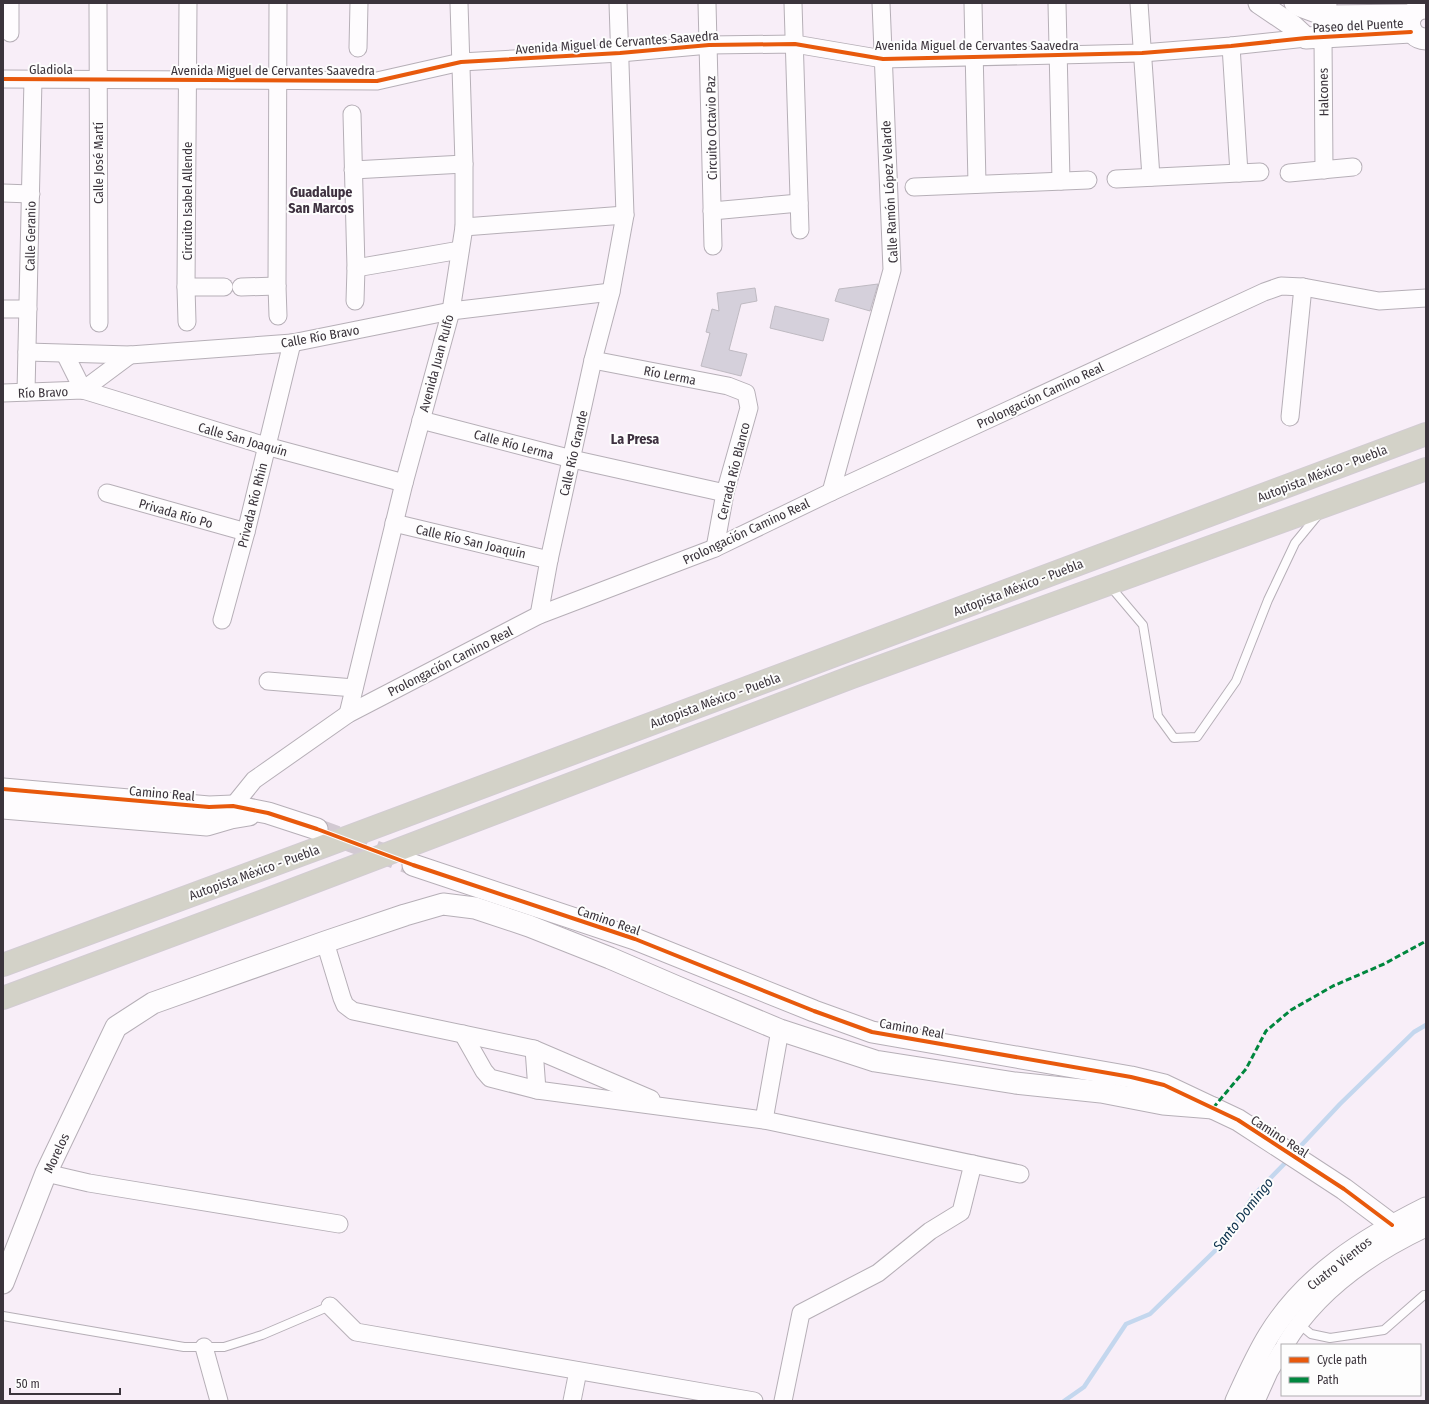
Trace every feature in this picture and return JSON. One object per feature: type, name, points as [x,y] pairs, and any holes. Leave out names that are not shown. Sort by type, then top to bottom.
[{"type":"highway","name":"Autopista México - Puebla","points":[[3,965],[1426,434]]},
{"type":"highway","name":"Autopista México - Puebla","points":[[3,998],[290,891],[852,677],[1426,469]]},
{"type":"street","name":"Calle José Martí","points":[[98,3],[99,323]]},
{"type":"street","name":"Circuito Isabel Allende","points":[[187,322],[188,3]]},
{"type":"street","points":[[278,3],[278,316]]},
{"type":"street","points":[[358,48],[359,3]]},
{"type":"street","name":"Avenida Juan Rulfo","points":[[348,714],[404,483],[451,312],[464,227],[464,164],[459,3]]},
{"type":"street","name":"Calle Río Grande","points":[[539,615],[548,560],[572,459],[593,360],[612,292],[624,215],[618,3]]},
{"type":"street","name":"Circuito Octavio Paz","points":[[707,3],[713,246]]},
{"type":"street","points":[[793,3],[796,44],[800,230]]},
{"type":"street","name":"Calle Ramón López Velarde","points":[[831,492],[892,270],[881,3]]},
{"type":"street","points":[[973,3],[977,184]]},
{"type":"street","points":[[1057,3],[1061,181]]},
{"type":"street","points":[[1139,3],[1151,177]]},
{"type":"street","points":[[1259,3],[1307,34],[1313,8]]},
{"type":"street","name":"Halcones","points":[[1313,8],[1307,34],[1324,170]]},
{"type":"street","name":"Paseo del Puente","points":[[1313,8],[1419,24]]},
{"type":"street","name":"Paseo del Puente","points":[[1307,34],[1419,24]]},
{"type":"street","name":"Avenida Miguel de Cervantes Saavedra","points":[[98,79],[377,82],[461,62],[620,53],[709,45],[796,44],[883,59],[974,56],[1058,56],[1142,53],[1232,46],[1307,34]]},
{"type":"street","points":[[1232,46],[1239,173]]},
{"type":"street","name":"Gladiola","points":[[3,79],[98,79]]},
{"type":"street","name":"Calle Geranio","points":[[26,392],[34,79]]},
{"type":"street","points":[[352,114],[356,268],[355,300]]},
{"type":"street","points":[[353,170],[464,164]]},
{"type":"street","points":[[1289,173],[1353,167]]},
{"type":"street","points":[[1116,179],[1260,172]]},
{"type":"street","points":[[914,187],[1088,180]]},
{"type":"street","points":[[3,194],[31,194]]},
{"type":"street","points":[[712,211],[799,203]]},
{"type":"street","points":[[464,227],[624,215]]},
{"type":"street","points":[[356,268],[460,250]]},
{"type":"street","points":[[186,287],[224,286]]},
{"type":"street","points":[[241,287],[277,286]]},
{"type":"street","name":"Prolongación Camino Real","points":[[232,812],[254,780],[348,714],[539,615],[715,548],[831,492],[1264,292],[1281,286],[1303,287]]},
{"type":"street","points":[[1290,417],[1303,287],[1379,301],[1426,298]]},
{"type":"street","name":"Calle Río Bravo","points":[[27,352],[130,355],[292,343],[451,312],[612,292]]},
{"type":"street","points":[[3,309],[28,309]]},
{"type":"street","name":"Privada Río Rhin","points":[[222,620],[246,532],[292,343]]},
{"type":"street","points":[[65,354],[84,390],[130,355]]},
{"type":"street","name":"Río Lerma","points":[[593,360],[728,386],[746,393]]},
{"type":"street","name":"Calle San Joaquín","points":[[84,390],[266,446],[404,483]]},
{"type":"street","name":"Río Bravo","points":[[3,393],[84,390]]},
{"type":"street","name":"Cerrada Río Blanco","points":[[715,548],[725,493],[749,408],[746,393]]},
{"type":"street","name":"Calle Río Lerma","points":[[421,420],[572,459],[725,493]]},
{"type":"street","name":"Privada Río Po","points":[[107,493],[246,532]]},
{"type":"street","name":"Calle Río San Joaquín","points":[[394,523],[548,560]]},
{"type":"street","points":[[268,681],[354,688]]},
{"type":"street","name":"Camino Real","points":[[3,788],[137,810],[207,825],[232,812],[268,812],[317,828]]},
{"type":"street","name":"Camino Real","points":[[3,808],[137,810]]},
{"type":"street","name":"Camino Real","points":[[413,865],[636,939],[814,1011],[872,1032],[1131,1077],[1164,1085],[1238,1120],[1344,1189],[1392,1225]]},
{"type":"street","points":[[670,1107],[534,1049],[352,1011],[345,1006],[325,942],[443,904],[475,908],[529,926],[610,958],[780,1030],[875,1061],[1015,1083],[1101,1092],[1162,1104],[1213,1108]]},
{"type":"street","name":"Morelos","points":[[3,1282],[46,1173],[116,1027],[153,1003],[325,942]]},
{"type":"street","points":[[764,1120],[780,1030]]},
{"type":"street","points":[[462,1034],[484,1071],[490,1078],[538,1090],[764,1120],[1020,1174]]},
{"type":"street","points":[[534,1049],[538,1090]]},
{"type":"street","points":[[783,1401],[801,1313],[878,1273],[930,1231],[961,1212],[973,1164]]},
{"type":"street","points":[[46,1173],[89,1183],[339,1224]]},
{"type":"street","name":"Cuatro Vientos","points":[[1236,1401],[1255,1360],[1269,1335],[1288,1307],[1306,1288],[1322,1273],[1358,1246],[1392,1225],[1426,1208]]},
{"type":"street","name":"Cuatro Vientos","points":[[1286,1344],[1299,1324],[1319,1301],[1357,1267],[1384,1249],[1426,1228]]},
{"type":"street","points":[[330,1306],[356,1332],[754,1401]]},
{"type":"street","points":[[204,1347],[219,1401]]},
{"type":"street","points":[[1256,1401],[1269,1372],[1281,1352]]},
{"type":"street","points":[[572,1401],[578,1371]]},
{"type":"lane","points":[[1108,584],[1143,625],[1158,716],[1174,738],[1197,737],[1236,681],[1268,600],[1295,543],[1325,505]]},
{"type":"lane","points":[[1299,1324],[1311,1334],[1330,1338],[1384,1330],[1424,1295]]},
{"type":"lane","points":[[3,1316],[184,1348],[224,1347],[262,1335],[330,1306]]},
{"type":"building","points":[[878,284],[870,311],[835,301],[839,289]]},
{"type":"building","points":[[755,288],[757,301],[741,304],[729,350],[747,354],[741,376],[701,366],[710,333],[706,332],[712,309],[719,311],[717,293]]},
{"type":"building","points":[[775,306],[829,319],[823,341],[770,328]]},
{"type":"waterway","name":"Santo Domingo","points":[[1295,1152],[1340,1104],[1414,1032],[1426,1025]]},
{"type":"waterway","name":"Santo Domingo","points":[[1064,1401],[1084,1387],[1126,1324],[1150,1314],[1223,1243],[1254,1195],[1289,1159]]},
{"type":"tunnel","points":[[317,829],[413,865]]},
{"type":"marked path","points":[[1213,1108],[1246,1069],[1266,1031],[1291,1010],[1333,986],[1384,964],[1426,941]]},
{"type":"cycle path","points":[[3,79],[377,81],[461,62],[620,53],[709,45],[795,44],[883,59],[1142,53],[1306,38],[1411,32]]},
{"type":"cycle path","points":[[3,789],[209,807],[233,806],[268,813],[317,829],[413,865],[635,939],[814,1011],[872,1032],[1131,1077],[1164,1085],[1238,1120],[1344,1189],[1392,1225]]},
{"type":"district","name":"Guadalupe San Marcos","points":[[321,200]]},
{"type":"district","name":"La Presa","points":[[635,439]]}]
